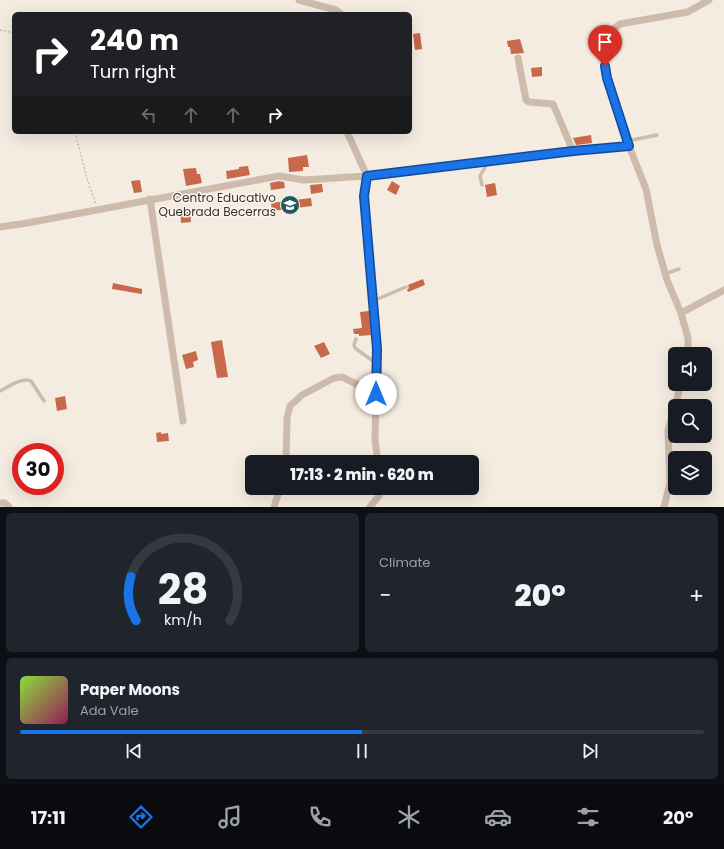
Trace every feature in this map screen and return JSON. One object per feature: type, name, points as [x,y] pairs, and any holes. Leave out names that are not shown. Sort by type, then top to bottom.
[{"type":"street","points":[[299,0],[338,12]]},
{"type":"street","points":[[688,347],[688,338],[681,314],[657,245],[646,189],[628,143],[607,78],[603,54],[606,40],[610,32],[620,24],[688,12],[709,0]]},
{"type":"street","points":[[518,58],[526,100],[529,102],[553,104],[573,151]]},
{"type":"street","points":[[348,134],[367,176],[365,204],[377,349],[375,440],[377,455]]},
{"type":"street","points":[[0,227],[278,176],[304,180],[367,176],[628,143]]},
{"type":"street","points":[[150,199],[183,421]]},
{"type":"street","points":[[681,314],[724,290]]},
{"type":"street","points":[[286,455],[287,418],[290,406],[302,395],[334,378],[342,377],[376,394]]},
{"type":"street","points":[[664,507],[670,483],[668,431],[679,391]]},
{"type":"street","points":[[274,507],[278,495]]},
{"type":"street","points":[[370,507],[379,495]]},
{"type":"street","points":[[0,503],[5,503],[9,507]]},
{"type":"lane","points":[[628,143],[657,135]]},
{"type":"lane","points":[[482,185],[480,176],[488,161]]},
{"type":"lane","points":[[666,274],[679,269]]},
{"type":"lane","points":[[373,301],[406,287]]},
{"type":"lane","points":[[356,339],[354,345],[355,348],[377,364]]},
{"type":"lane","points":[[0,391],[21,381],[28,380],[44,401]]},
{"type":"path","points":[[0,30],[12,33]]},
{"type":"path","points":[[76,134],[87,179],[95,203],[99,210]]},
{"type":"building","points":[[420,33],[422,49],[415,50],[413,34]]},
{"type":"building","points":[[520,39],[524,53],[511,54],[507,41]]},
{"type":"building","points":[[542,67],[542,76],[532,77],[531,68]]},
{"type":"building","points":[[591,135],[592,143],[576,145],[573,138]]},
{"type":"building","name":"Centro Educativo Quebrada Becerras","points":[[307,155],[309,167],[303,167],[303,171],[289,172],[288,158]]},
{"type":"building","points":[[248,166],[250,175],[227,179],[226,171]]},
{"type":"building","points":[[196,168],[197,174],[200,174],[202,183],[186,186],[183,169]]},
{"type":"building","points":[[140,180],[142,192],[134,193],[131,181]]},
{"type":"building","points":[[279,181],[284,182],[285,188],[271,190],[270,183]]},
{"type":"building","points":[[392,181],[400,186],[396,195],[387,190]]},
{"type":"building","points":[[495,183],[497,195],[487,197],[485,185]]},
{"type":"building","points":[[322,184],[323,192],[311,194],[310,185]]},
{"type":"building","points":[[311,198],[312,206],[272,211],[271,203]]},
{"type":"building","points":[[186,208],[186,212],[190,212],[191,222],[181,223],[180,209]]},
{"type":"building","points":[[423,279],[425,285],[408,292],[408,285]]},
{"type":"building","points":[[113,283],[142,289],[142,294],[112,289]]},
{"type":"building","points":[[369,311],[371,335],[359,336],[359,334],[354,334],[353,329],[362,328],[360,312]]},
{"type":"building","points":[[222,340],[228,377],[217,378],[211,342]]},
{"type":"building","points":[[324,342],[330,354],[321,358],[314,346]]},
{"type":"building","points":[[196,351],[198,360],[193,362],[194,367],[186,369],[182,355]]},
{"type":"building","points":[[65,396],[67,409],[57,411],[55,398]]},
{"type":"building","points":[[161,432],[161,434],[168,433],[169,441],[157,442],[156,433]]},
{"type":"place","name":"Centro Educativo Quebrada Becerras","points":[[290,205]]},
{"type":"route","points":[[376,394],[377,349],[364,196],[367,176],[573,151],[629,146],[607,78],[605,66]]}]
